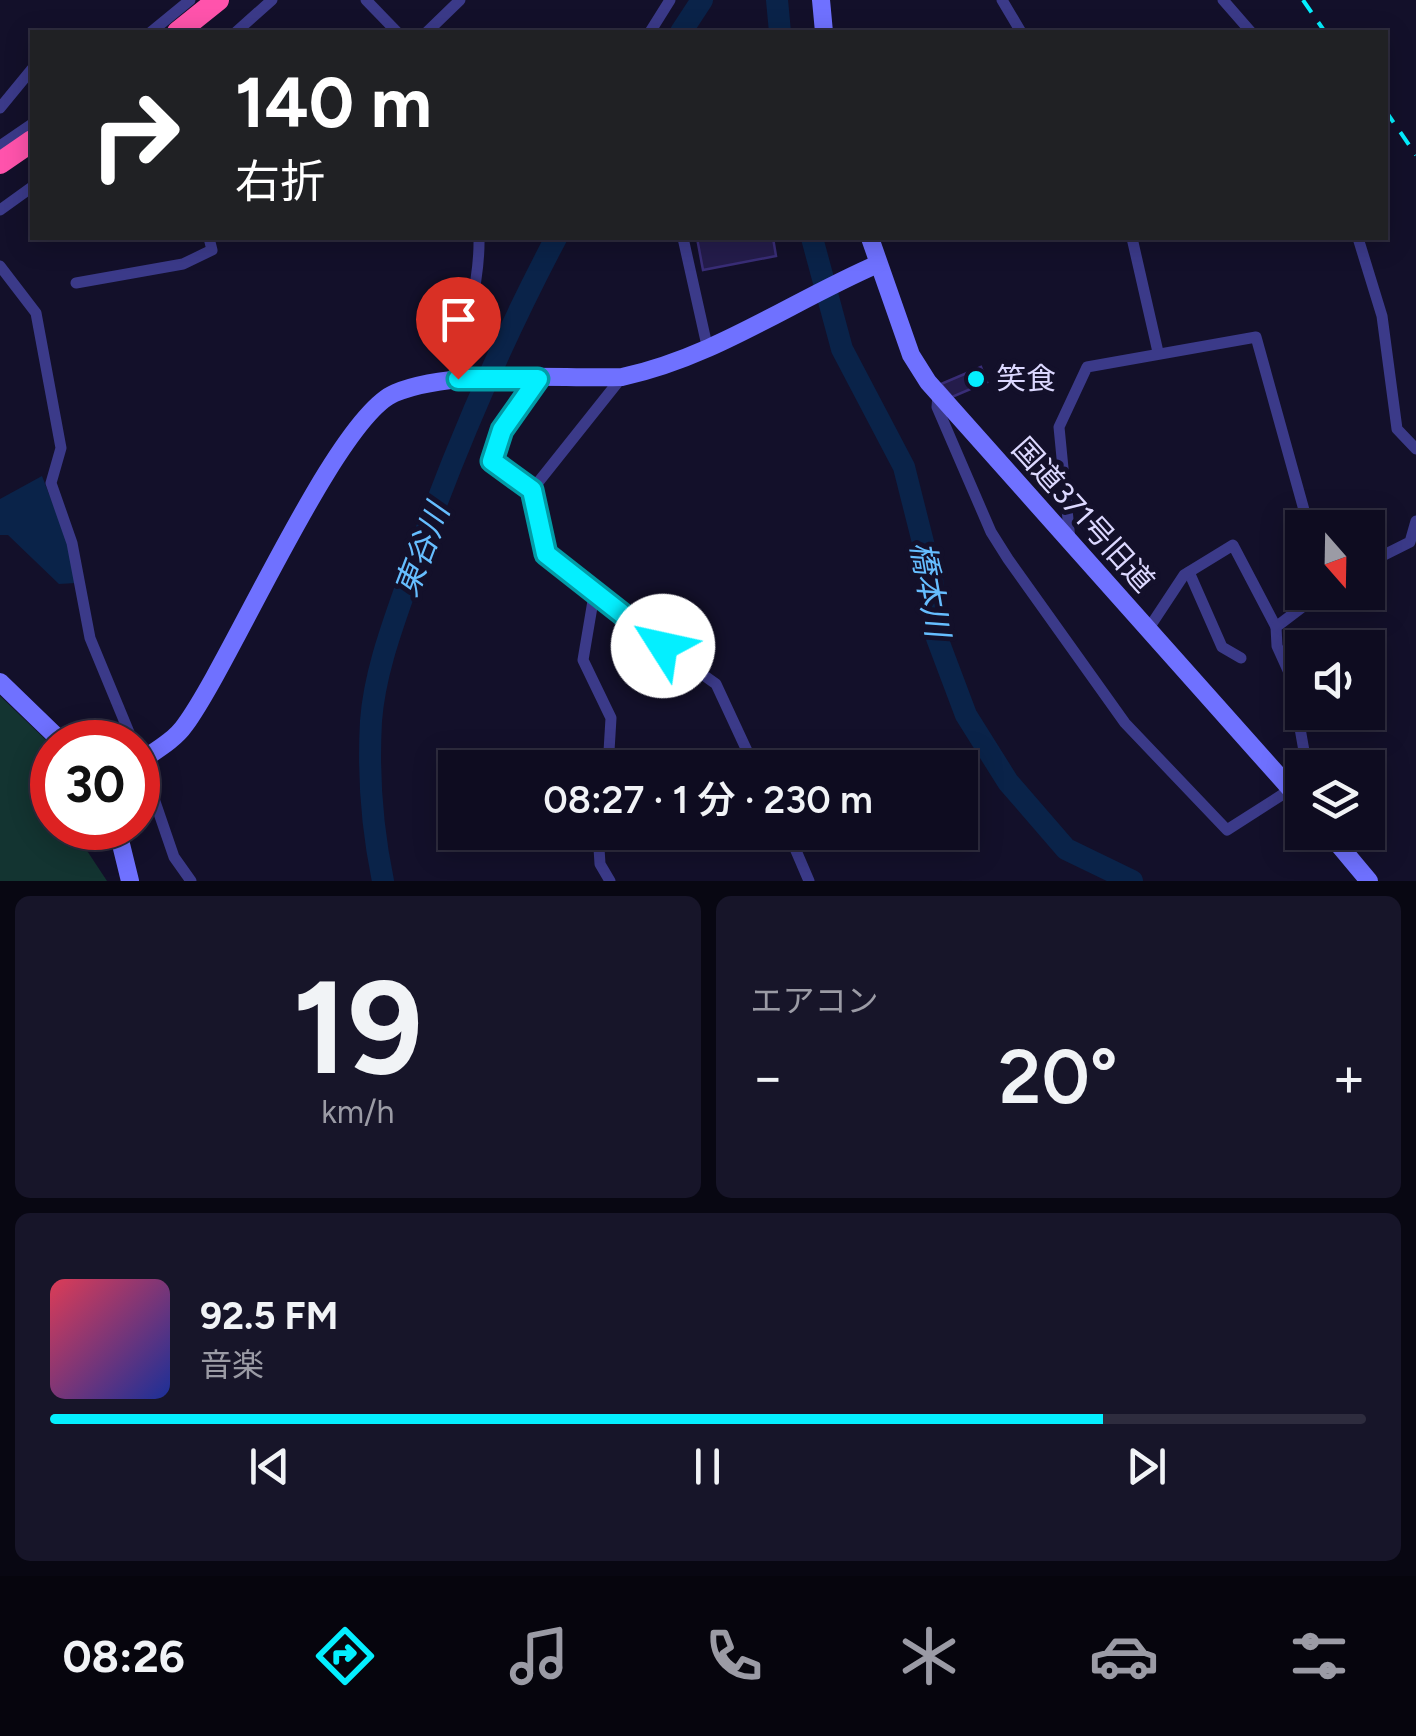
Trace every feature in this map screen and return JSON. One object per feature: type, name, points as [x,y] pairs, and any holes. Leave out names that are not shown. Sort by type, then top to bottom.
[{"type":"highway","points":[[180,30],[218,0]]},
{"type":"highway","points":[[0,163],[30,143]]},
{"type":"street","points":[[153,30],[190,0]]},
{"type":"street","points":[[238,30],[272,0]]},
{"type":"street","points":[[366,0],[394,30]]},
{"type":"street","points":[[428,30],[460,0]]},
{"type":"street","points":[[651,30],[670,0]]},
{"type":"street","points":[[821,0],[824,30]]},
{"type":"street","points":[[1002,0],[1021,30]]},
{"type":"street","points":[[1224,0],[1249,30]]},
{"type":"street","points":[[0,108],[30,71]]},
{"type":"street","points":[[0,146],[30,125]]},
{"type":"street","points":[[0,210],[30,188]]},
{"type":"street","points":[[76,283],[183,264],[212,250],[210,240]]},
{"type":"street","points":[[464,379],[463,328],[479,265],[480,240]]},
{"type":"street","points":[[682,240],[708,350]]},
{"type":"street","name":"国道371号旧道","points":[[870,240],[869,268],[911,355],[938,394],[1285,782]]},
{"type":"street","points":[[1132,240],[1158,352]]},
{"type":"street","points":[[1359,240],[1382,316],[1397,429],[1416,449]]},
{"type":"street","points":[[0,266],[36,313],[61,448],[51,484],[72,542],[90,638],[123,720]]},
{"type":"street","points":[[160,742],[183,730],[224,663],[296,525],[370,412],[389,395],[407,388],[464,379],[622,377],[708,350],[869,268]]},
{"type":"street","points":[[1070,540],[1059,427],[1087,367],[1256,337],[1304,510]]},
{"type":"street","points":[[532,490],[622,377]]},
{"type":"street","points":[[533,380],[502,430],[492,461],[532,490],[546,554],[594,596],[716,684],[747,750]]},
{"type":"street","points":[[938,394],[936,407],[991,532],[1125,723],[1227,830],[1285,801]]},
{"type":"street","points":[[1385,555],[1410,542],[1415,529]]},
{"type":"street","points":[[1148,628],[1189,572],[1233,544],[1276,627],[1277,646],[1292,677],[1304,750]]},
{"type":"street","points":[[1189,572],[1222,647],[1241,658]]},
{"type":"street","points":[[594,596],[583,660],[611,718],[609,750]]},
{"type":"street","points":[[1276,627],[1298,610]]},
{"type":"street","points":[[0,682],[39,720]]},
{"type":"street","points":[[160,817],[174,856],[191,881]]},
{"type":"street","points":[[123,850],[130,881]]},
{"type":"street","points":[[599,850],[600,864],[610,881]]},
{"type":"street","points":[[796,850],[810,881]]},
{"type":"street","points":[[1343,850],[1369,881]]},
{"type":"green space","points":[[0,696],[30,725],[30,850],[87,850],[107,881],[0,881]]},
{"type":"water","points":[[42,476],[65,535],[76,583],[59,584],[8,535],[0,535],[0,499]]},
{"type":"building","points":[[697,240],[773,240],[776,256],[703,270]]},
{"type":"building","points":[[981,367],[987,382],[952,397],[941,384]]},
{"type":"waterway","name":"東谷川","points":[[682,30],[702,0]]},
{"type":"waterway","name":"橋本川","points":[[777,0],[780,30]]},
{"type":"waterway","name":"東谷川","points":[[383,881],[370,761],[373,701],[382,662],[461,441],[555,240]]},
{"type":"waterway","name":"橋本川","points":[[813,240],[842,349],[904,467],[932,578],[937,638],[966,715],[1008,782],[1066,849],[1132,881]]},
{"type":"railway","points":[[1303,0],[1324,30]]},
{"type":"railway","points":[[1388,114],[1416,155]]},
{"type":"place","name":"笑食","points":[[976,379]]},
{"type":"route","points":[[458,379],[538,379],[502,430],[492,461],[532,490],[546,554],[608,607],[663,646]]}]
